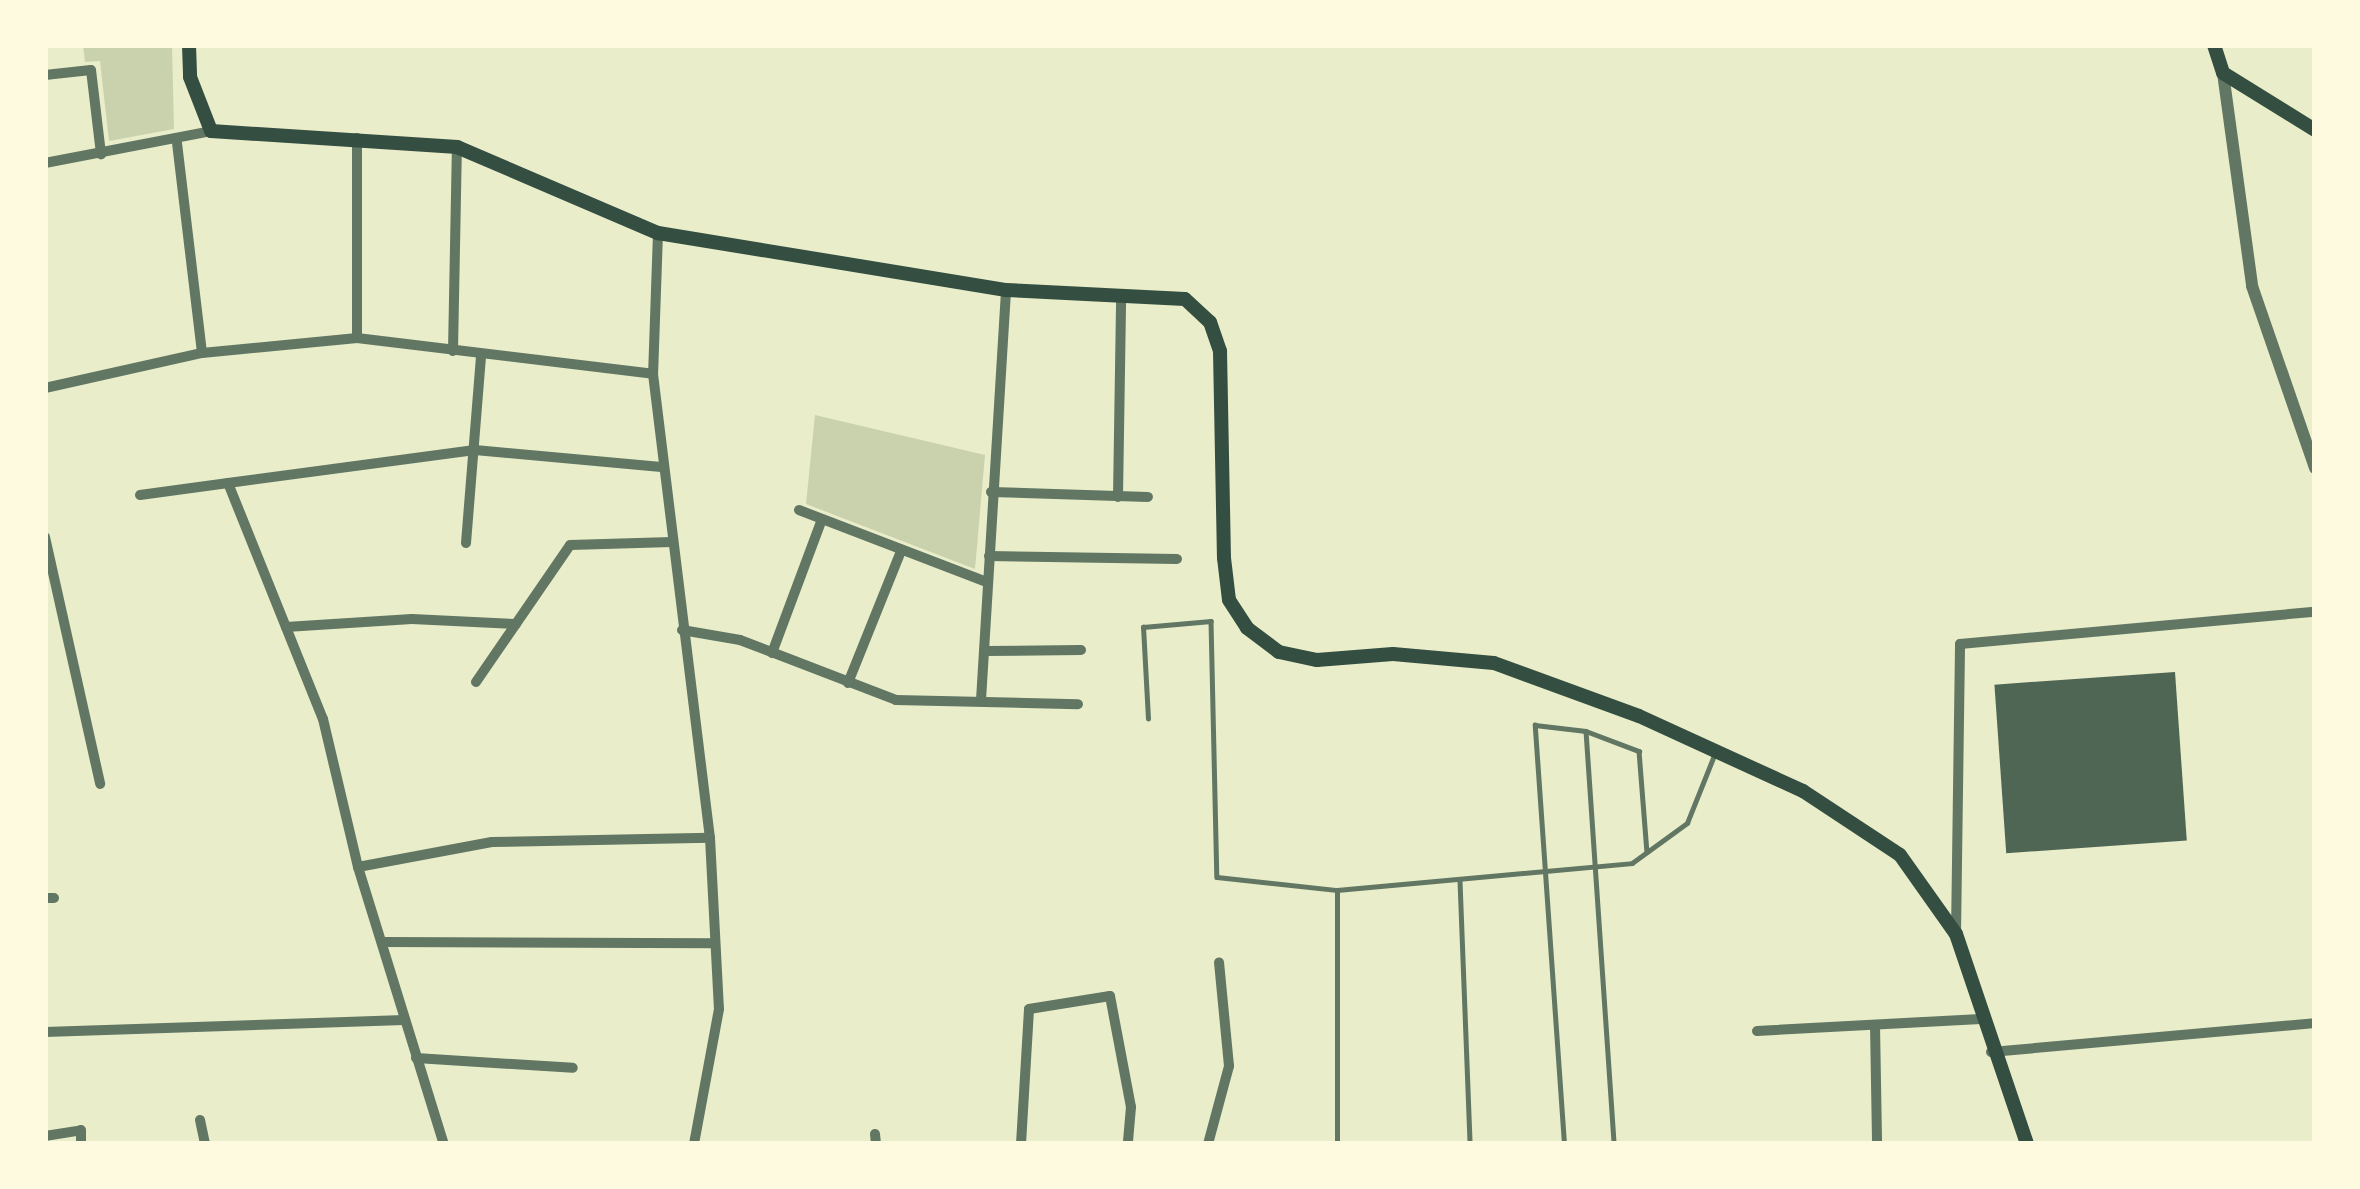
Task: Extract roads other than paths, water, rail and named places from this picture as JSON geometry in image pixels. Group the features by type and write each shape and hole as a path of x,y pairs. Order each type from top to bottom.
{"main road":[{"path":"189,45 190,77 211,131 357,135 457,147 658,233 1006,290 1185,299 1210,322 1220,351 1224,558 1229,600 1247,628 1280,652 1317,660 1393,653 1494,663 1803,791 1900,855 1956,934 1991,1052 2026,1144"},
{"path":"2215,45 2223,73 2315,130"}],"street":[{"path":"45,76 91,70 101,154"},
{"path":"2223,73 2252,286 2315,468"},
{"path":"45,163 177,143 211,131"},
{"path":"357,135 357,338"},
{"path":"177,143 202,353"},
{"path":"454,351 457,147"},
{"path":"658,233 652,374 710,838 719,1009 694,1144"},
{"path":"981,700 1006,290"},
{"path":"1118,497 1121,296"},
{"path":"45,388 202,353 357,338 652,374"},
{"path":"466,544 481,355"},
{"path":"140,495 475,450 661,467"},
{"path":"228,483 323,719 358,867 444,1144"},
{"path":"991,492 1148,497"},
{"path":"799,510 820,522 987,582"},
{"path":"772,653 820,522"},
{"path":"45,537 100,784"},
{"path":"476,682 570,545 672,542"},
{"path":"848,682 901,551"},
{"path":"989,556 1177,560"},
{"path":"1956,934 1960,644 2315,612"},
{"path":"286,627 412,619 516,624"},
{"path":"682,630 772,653 896,700 1078,704"},
{"path":"984,651 1081,650"},
{"path":"358,867 492,842 710,838"},
{"path":"382,942 715,944"},
{"path":"1208,1144 1229,1066 1219,962"},
{"path":"1021,1144 1028,1009 1110,996 1131,1107 1128,1144"},
{"path":"1757,1031 1982,1018"},
{"path":"45,1032 404,1020"},
{"path":"1991,1052 2315,1023"},
{"path":"1875,1024 1876,1144"},
{"path":"416,1058 573,1068"},
{"path":"200,1120 205,1144"},
{"path":"45,1136 81,1130 81,1144"}],"lane":[{"path":"1148,719 1143,627 1211,621 1217,877 1337,890 1599,872 1648,855 1687,823 1715,751"},
{"path":"1564,1144 1535,725 1586,731 1640,751 1648,855"},
{"path":"1586,731 1614,1144"},
{"path":"1460,881 1470,1144"},
{"path":"1337,890 1337,1144"}]}
